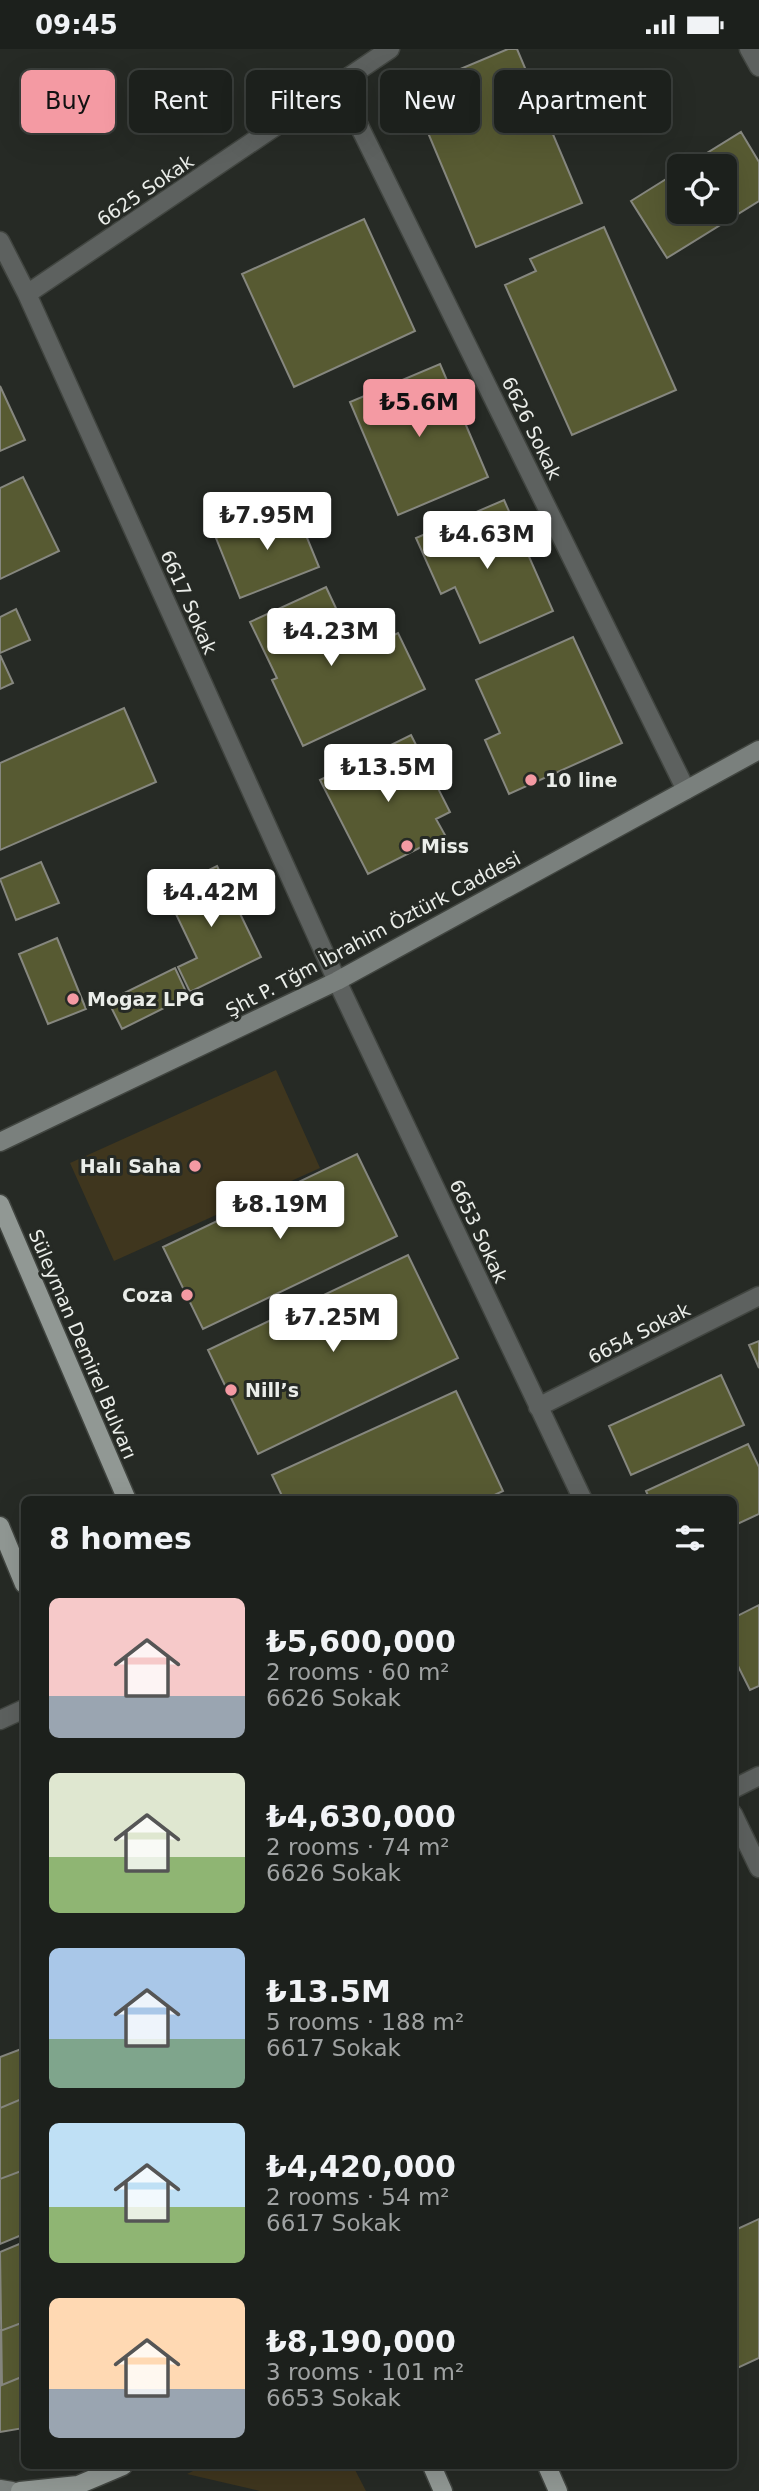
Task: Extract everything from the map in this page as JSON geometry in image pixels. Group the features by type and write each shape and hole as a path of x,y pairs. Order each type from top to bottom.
{"main road":[{"name":"Şht P. Tğm İbrahim Öztürk Caddesi","path":"0,1142 337,981 759,750"},
{"name":"Süleyman Demirel Bulvarı","path":"0,1204 125,1496"},
{"path":"0,1526 21,1577"},
{"path":"20,2491 78,2485 116,2469"},
{"path":"433,2469 443,2491"},
{"path":"548,2469 558,2491"},
{"path":"0,2489 12,2491"}],"street":[{"name":"6625 Sokak","path":"360,70 390,49"},
{"path":"748,49 759,67"},
{"name":"6625 Sokak","path":"27,294 267,133"},
{"name":"6626 Sokak","path":"363,133 686,790"},
{"name":"6617 Sokak","path":"0,241 27,294 337,981"},
{"name":"6653 Sokak","path":"337,981 581,1496"},
{"name":"6654 Sokak","path":"538,1407 759,1296"},
{"path":"0,1720 21,1710"},
{"path":"737,1787 759,1776"},
{"path":"737,1822 759,1868"}],"shaded area":[{"name":"Halı Saha","path":"276,1070 320,1168 114,1261 70,1163"},
{"path":"197,2469 355,2469 366,2491 260,2491 187,2474"}],"building":[{"path":"508,49 517,49 526,70 494,70 494,133 552,133 582,203 476,247 428,133 480,133 480,70 458,70"},
{"path":"741,132 759,162 759,201 737,215 737,154 705,154"},
{"path":"667,178 667,224 722,224 667,258 631,201"},
{"path":"364,219 415,331 294,387 242,274"},
{"path":"604,227 676,390 572,435 505,285 536,271 530,259"},
{"path":"440,364 488,477 398,515 350,402"},
{"path":"0,386 25,440 0,451"},
{"path":"23,477 59,551 0,579 0,488"},
{"path":"504,500 553,611 480,643 455,587 441,594 416,538"},
{"path":"294,506 319,567 240,598 216,538"},
{"path":"326,587 357,653 398,633 425,689 303,746 272,680 277,678 250,622"},
{"path":"16,609 30,640 0,653 0,617"},
{"path":"573,637 622,743 509,794 485,740 500,733 476,680"},
{"path":"0,655 13,683 0,689"},
{"path":"124,708 156,782 0,850 0,763"},
{"path":"411,735 450,812 436,819 445,835 368,874 320,780"},
{"path":"41,862 59,903 16,920 0,879"},
{"path":"217,866 261,957 190,992 178,967 197,958 165,891"},
{"path":"57,938 86,1009 48,1024 19,954"},
{"path":"175,968 188,996 122,1029 108,1001"},
{"path":"357,1154 397,1236 203,1329 163,1247"},
{"path":"408,1255 458,1358 258,1454 208,1350"},
{"path":"759,1341 759,1368 749,1345"},
{"path":"721,1375 744,1425 631,1475 609,1426"},
{"path":"456,1391 503,1491 492,1496 282,1496 272,1475"},
{"path":"748,1444 759,1467 759,1514 737,1524 737,1496 648,1496 646,1491"},
{"path":"759,1605 759,1686 750,1690 737,1664 737,1616"},
{"path":"21,2049 21,2171 0,2179 0,2057"},
{"path":"21,2099 21,2235 0,2244 0,2108"},
{"path":"759,2219 759,2358 737,2368 737,2229"},
{"path":"21,2243 21,2377 2,2385 0,2252"},
{"path":"21,2323 21,2428 0,2432 0,2331"}],"place":[{"name":"10 line","path":"531,780"},
{"name":"Miss","path":"407,846"},
{"name":"Mogaz LPG","path":"73,999"},
{"name":"Halı Saha","path":"195,1166"},
{"name":"Coza","path":"187,1295"},
{"name":"Nill’s","path":"231,1390"}]}
